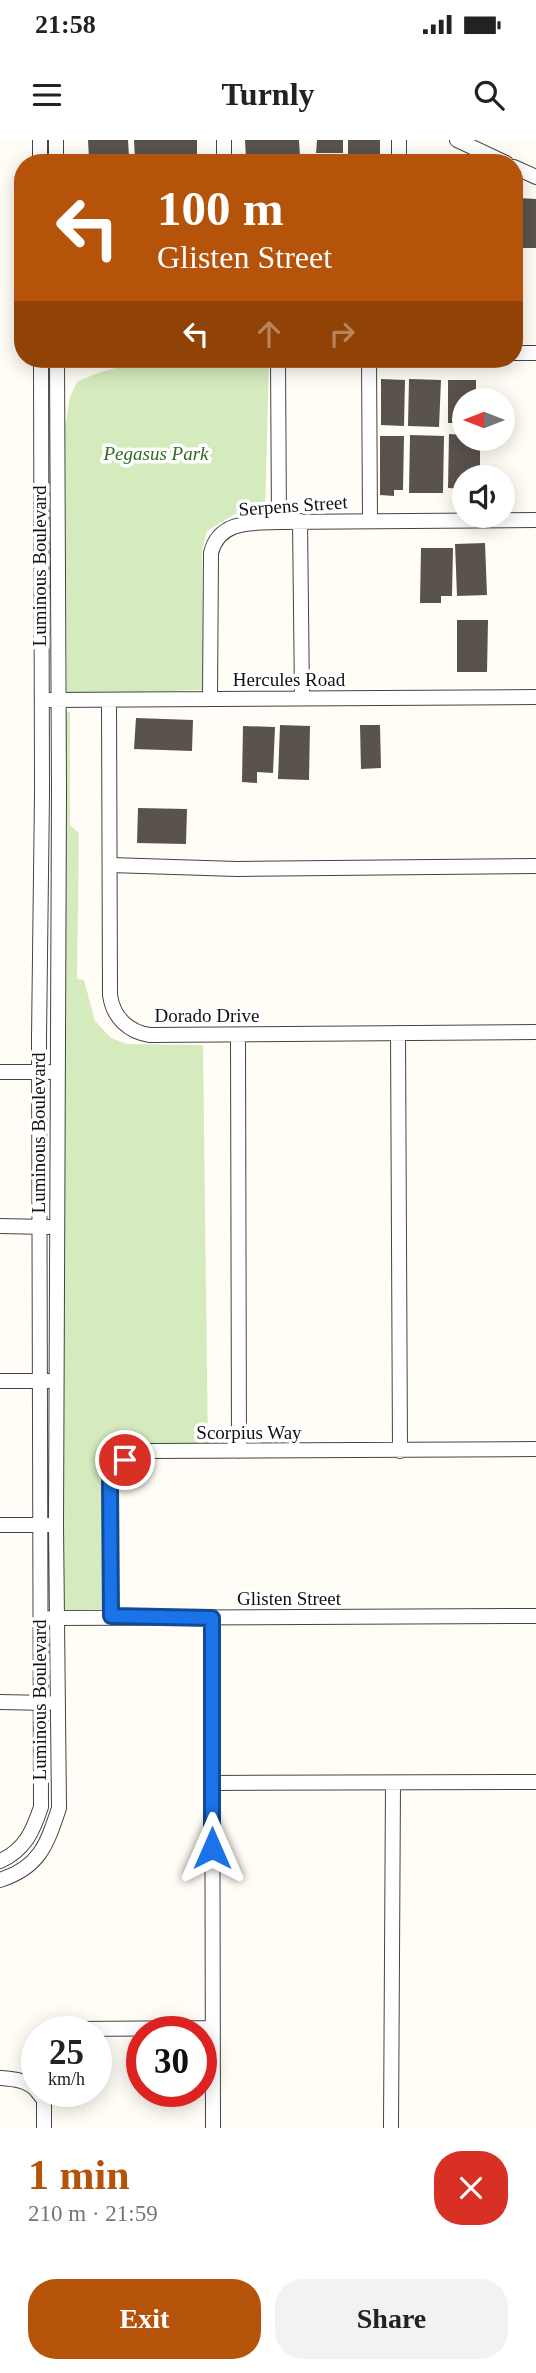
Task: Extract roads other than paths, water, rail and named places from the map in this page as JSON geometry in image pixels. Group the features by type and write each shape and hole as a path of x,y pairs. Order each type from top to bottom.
{"street":[{"path":"457,140 487,154"},
{"name":"Luminous Boulevard","path":"0,1861 20,1849 27,1841 33,1833 41,1807 41,368"},
{"name":"Luminous Boulevard","path":"0,1880 13,1876 30,1864 47,1845 59,1808 60,1703 56,1525 57,368"},
{"path":"278,368 279,522"},
{"path":"369,368 370,520"},
{"name":"Serpens Street","path":"210,699 213,547 220,536 238,524 370,520 536,520"},
{"path":"300,521 302,698"},
{"name":"Hercules Road","path":"42,700 536,697"},
{"name":"Dorado Drive","path":"109,700 110,995 112,1006 120,1020 133,1030 150,1035 536,1032"},
{"path":"110,865 237,869 536,866"},
{"path":"398,1033 400,1451"},
{"path":"238,1035 239,1451"},
{"path":"0,1072 57,1072"},
{"path":"0,1226 56,1227"},
{"path":"0,1381 56,1381"},
{"name":"Scorpius Way","path":"111,1616 110,1482 125,1460 151,1451 536,1448"},
{"path":"0,1525 56,1525"},
{"name":"Glisten Street","path":"42,1619 111,1616 536,1616"},
{"path":"212,1618 213,2016"},
{"path":"0,1702 60,1703"},
{"path":"212,1783 536,1782"},
{"path":"391,2128 393,1783"},
{"path":"0,2078 21,2081"},
{"path":"44,2107 44,2128"},
{"path":"213,2107 213,2128"}],"park label":[{"name":"Pegasus Park","path":"156,453"}]}
